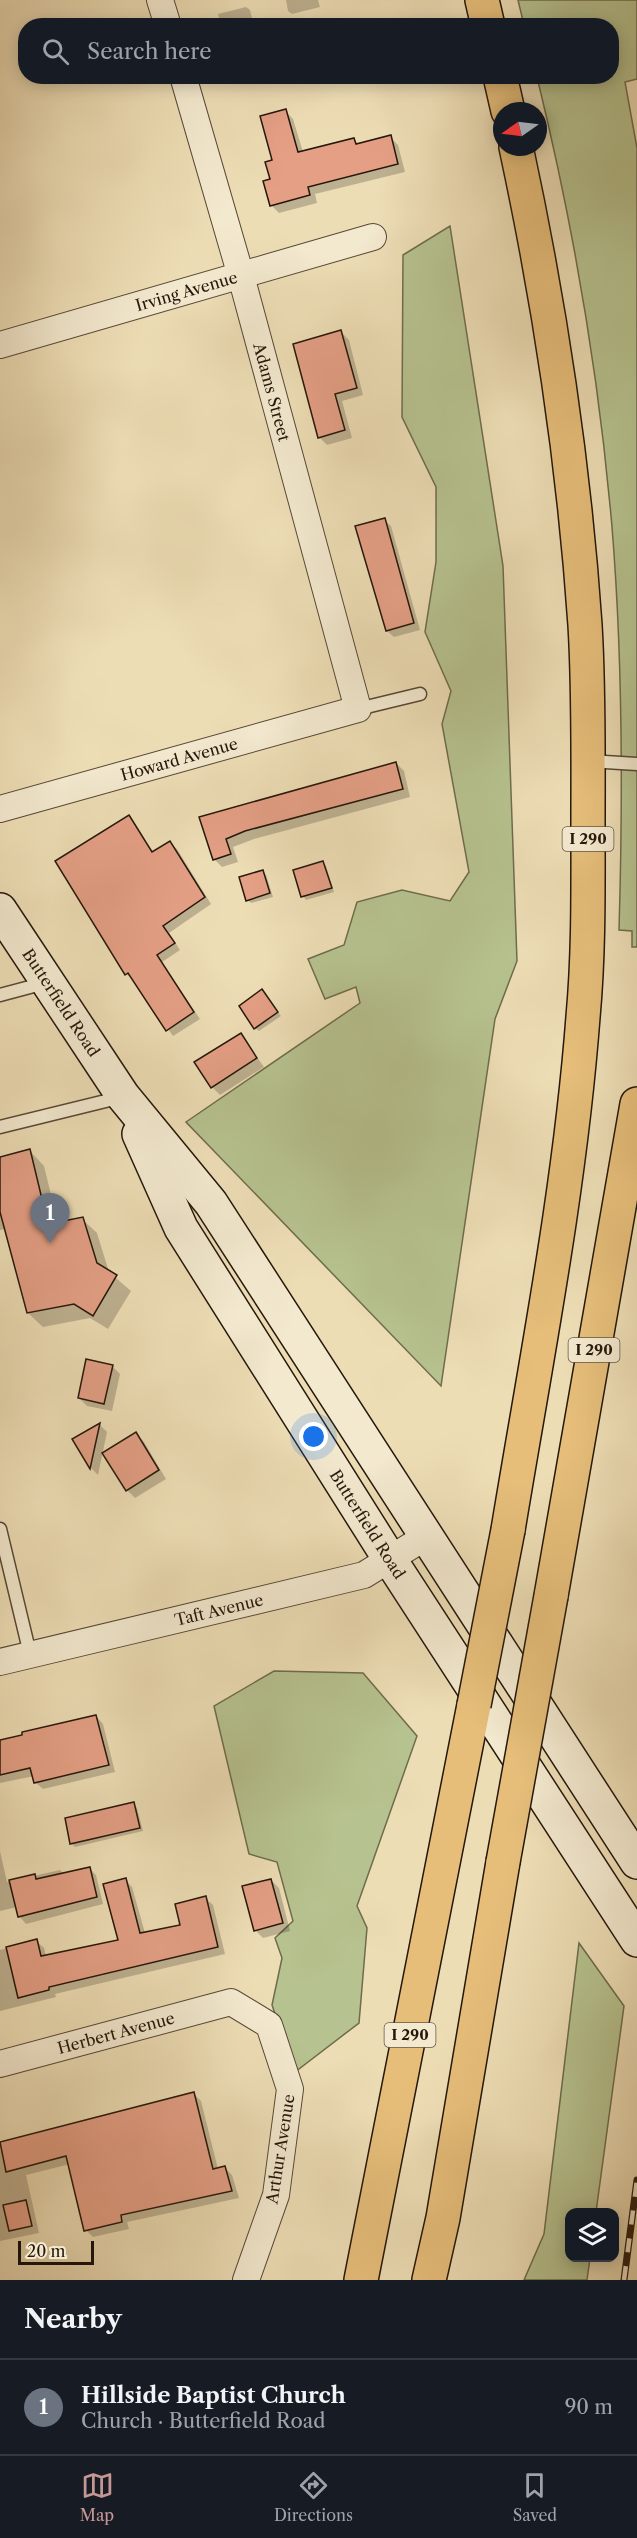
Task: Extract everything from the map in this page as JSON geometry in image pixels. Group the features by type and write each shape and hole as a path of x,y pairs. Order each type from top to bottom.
{"highway":[{"path":"482,0 486,18"},
{"path":"502,84 506,102"},
{"name":"I 290","path":"361,2280 508,1530 562,1204 584,1014 588,761 585,627 572,481 555,349 518,156"},
{"name":"I 290","path":"429,2280 443,2218 503,1862 637,1104"}],"main road":[{"name":"Butterfield Road","path":"0,910 123,1096 211,1203 637,1862"},
{"name":"Butterfield Road","path":"123,1096 181,1228 389,1558 637,1940"}],"street":[{"path":"160,0 166,18"},
{"name":"Adams Street","path":"185,84 241,276 358,709"},
{"name":"Irving Avenue","path":"0,345 373,237"},
{"name":"Howard Avenue","path":"0,809 358,709"},
{"name":"Taft Avenue","path":"0,1662 364,1575 427,1536"},
{"name":"Herbert Avenue","path":"0,2064 231,2002"},
{"name":"Arthur Avenue","path":"231,2002 269,2025 291,2089 276,2195 246,2280"}],"lane":[{"path":"358,709 420,694"},
{"path":"588,761 637,764"},
{"path":"0,995 47,983"},
{"path":"0,1127 123,1096"},
{"path":"0,1529 30,1654"}],"green space":[{"path":"518,0 637,0 637,79 625,82 637,148 637,947 632,947 632,931 619,930 620,678 616,577 607,470 583,300 547,119 547,102 543,102 539,84 619,84 619,18 522,18"},
{"path":"450,226 503,566 517,961 495,1019 441,1386 186,1122 360,1003 356,987 325,999 308,959 344,945 357,902 402,890 450,901 469,872 442,724 451,691 425,632 436,562 436,487 402,417 403,255"},
{"path":"274,1671 363,1673 417,1736 357,1906 367,1928 359,2023 295,2072 272,2005 282,1958 275,1938 293,1921 277,1862 249,1854 214,1706"},
{"path":"579,1943 624,2006 597,2208 565,2208 565,2262 589,2262 587,2280 524,2280 544,2234"}],"building":[{"path":"286,109 298,152 354,138 356,144 391,135 398,164 308,187 310,195 270,206 263,181 270,179 265,162 272,160 260,116"},
{"path":"341,330 357,388 335,394 345,430 318,438 293,344"},
{"path":"385,518 414,623 386,631 355,526"},
{"path":"396,762 403,789 245,831 226,839 231,854 213,860 199,817"},
{"path":"129,815 152,852 170,841 205,897 163,926 175,943 157,955 194,1012 166,1031 128,973 125,975 55,861"},
{"path":"323,861 332,888 301,897 293,870"},
{"path":"263,870 270,893 246,901 239,877"},
{"path":"262,989 278,1012 254,1029 239,1006"},
{"path":"241,1033 257,1058 211,1088 194,1062"},
{"path":"30,1149 48,1224 83,1217 97,1263 117,1275 93,1316 74,1304 27,1313 0,1212 0,1157"},
{"path":"86,1359 113,1365 104,1404 78,1398"},
{"path":"100,1423 90,1469 72,1439"},
{"path":"136,1432 159,1470 126,1491 102,1453"},
{"path":"96,1715 109,1765 34,1783 30,1768 0,1775 0,1740 22,1735 22,1732"},
{"path":"134,1802 140,1828 70,1844 65,1818"},
{"path":"90,1867 97,1897 18,1917 9,1880 35,1874 36,1879"},
{"path":"126,1878 140,1933 180,1925 175,1904 206,1896 218,1947 49,1987 49,1990 18,1998 6,1947 37,1939 41,1956 118,1940 103,1884"},
{"path":"271,1879 283,1923 254,1931 242,1886"},
{"path":"194,2092 213,2169 225,2166 232,2191 121,2215 122,2222 84,2231 66,2156 6,2172 0,2142"},
{"path":"26,2200 32,2226 9,2231 3,2205"}],"railway":[{"path":"624,2280 637,2180"}],"place":[{"name":"Hillside Baptist Church","path":"50,1243"}]}
